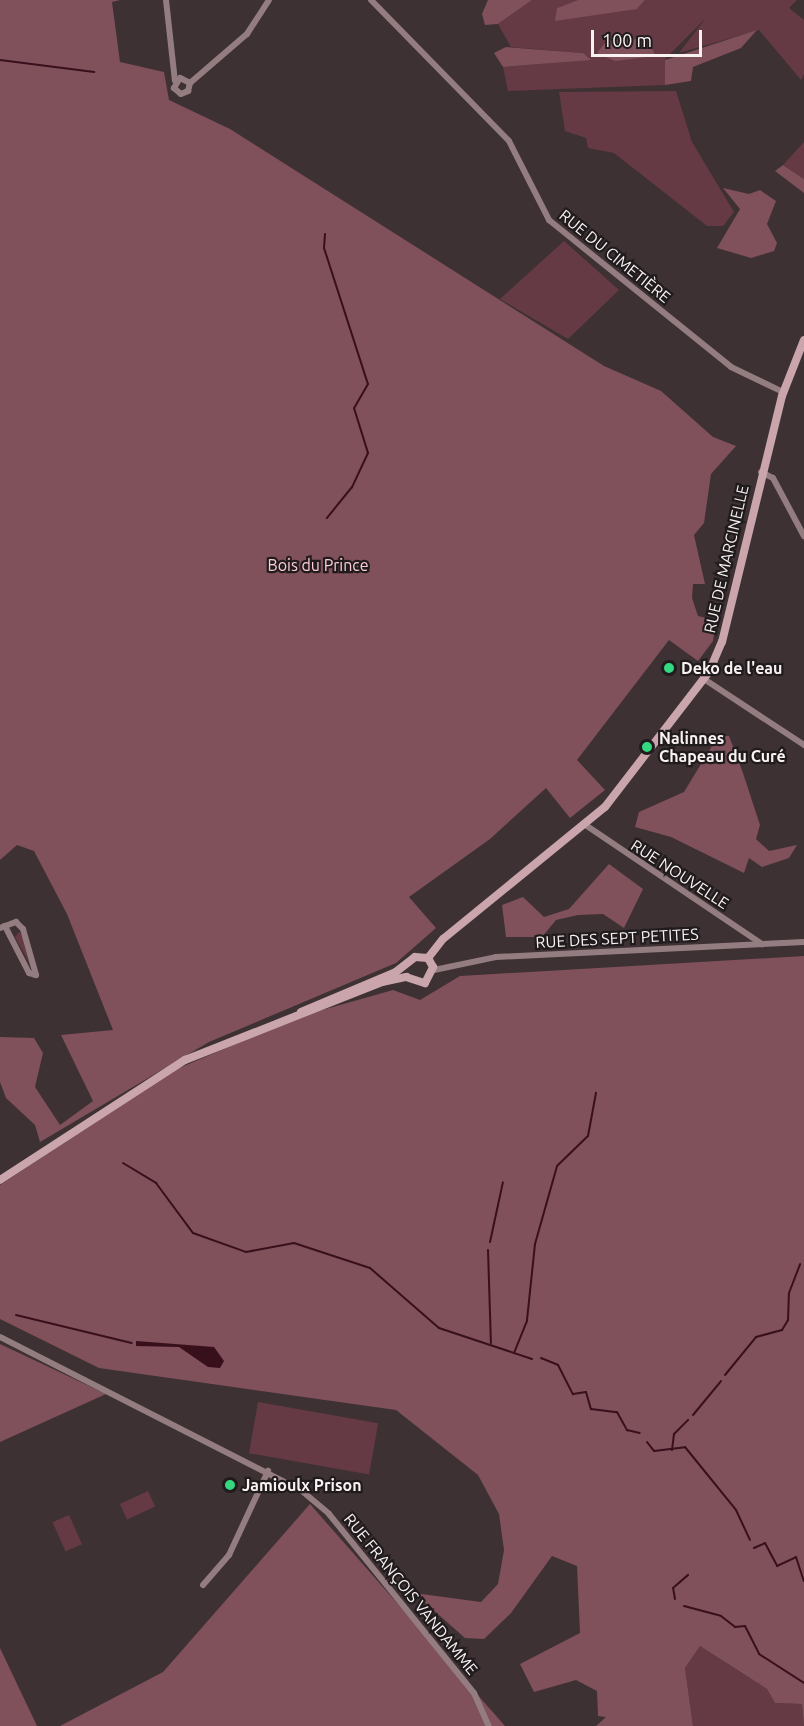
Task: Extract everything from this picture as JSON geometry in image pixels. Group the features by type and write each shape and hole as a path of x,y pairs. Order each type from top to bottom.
{"street":[{"path":"166,0 175,82 181,94 190,83 247,34 269,0"},
{"name":"RUE DU CIMETIÈRE","path":"371,0 509,141 549,220 716,356 783,392"},
{"path":"175,82 184,78 190,83"},
{"name":"RUE DE MARCINELLE","path":"0,1179 156,1077 407,966 416,957 428,958 442,939 609,802 704,679 721,645 783,392 804,340"},
{"path":"762,472 773,478 804,536"},
{"path":"704,679 804,745"},
{"name":"RUE NOUVELLE","path":"584,824 763,945"},
{"path":"16,922 23,928 36,975 29,973 2,927 16,922"},
{"name":"RUE DES SEPT PETITES","path":"434,970 496,957 804,942"},
{"path":"428,958 434,970"},
{"path":"407,966 409,978"},
{"name":"RUE DE MARCINELLE","path":"301,1012 409,978 425,982 434,970"},
{"name":"RUE FRANÇOIS VANDAMME","path":"0,1337 268,1471 329,1514 474,1693 489,1726"},
{"path":"203,1585 229,1555 268,1471"}],"shaded area":[{"path":"532,0 578,0 557,8 637,9 645,0 797,0 789,8 804,20 804,74 801,80 759,30 679,53 706,18 665,59 665,85 508,91 503,67 562,62 583,53 511,47 498,24","holes":["650,39 655,56 634,54"]},
{"path":"676,91 692,142 734,212 723,226 707,226 614,153 588,148 586,138 565,131 559,92"},
{"path":"804,142 804,179 783,165"},
{"path":"564,241 619,290 568,339 500,299"},
{"path":"19,932 22,934 32,968 15,937"},
{"path":"136,1341 214,1347 224,1361 220,1368 208,1367 179,1347 136,1346"},
{"path":"258,1402 378,1423 369,1474 249,1453"},
{"path":"148,1491 155,1506 127,1520 120,1504"},
{"path":"69,1515 82,1544 66,1552 53,1522"},
{"path":"700,1646 767,1689 775,1703 802,1704 804,1726 693,1726 685,1668"}],"green space":[{"name":"Bois du Prince","path":"0,0 120,0 112,2 120,62 164,72 169,100 230,129 604,366 661,391 713,437 736,446 711,474 704,523 694,535 705,584 693,584 692,598 698,616 716,620 713,641 698,661 669,640 577,760 605,790 570,818 546,788 490,839 409,897 436,928 396,963 209,1042 40,1142 35,1125 6,1098 0,1082 0,1037 34,1038 43,1053 35,1087 60,1125 93,1101 61,1035 113,1030 67,914 34,851 17,845 0,860"},
{"path":"488,0 532,0 498,24 485,25 482,14"},
{"path":"578,0 645,0 637,9 555,21 557,8"},
{"path":"757,30 741,48 693,67 691,81 665,85 665,60"},
{"path":"650,39 655,56 615,61 597,53 607,40"},
{"path":"506,47 583,53 591,60 503,67 494,53"},
{"path":"783,165 804,179 804,193 775,171"},
{"path":"723,188 749,194 760,190 776,201 767,224 777,243 774,251 751,258 717,248 740,209"},
{"path":"718,736 729,736 743,773 760,825 756,839 769,851 797,845 789,858 762,867 749,858 744,873 671,837 635,827 639,812 684,792"},
{"path":"609,864 643,889 624,928 603,914 578,915 556,920 542,937 506,937 502,905 523,897 544,917 569,909"},
{"path":"804,956 804,1726 802,1704 775,1703 767,1689 700,1646 685,1668 693,1726 596,1726 606,1717 598,1716 597,1691 576,1680 534,1692 520,1664 580,1633 577,1566 552,1556 511,1613 484,1639 465,1638 414,1593 481,1602 498,1584 504,1550 499,1514 478,1475 396,1410 99,1368 0,1319 0,1185 177,1069 301,1016 393,990 420,1000 460,976"},
{"path":"0,1344 106,1394 0,1442"},
{"path":"310,1504 505,1726 60,1726 163,1672"},
{"path":"0,1648 37,1726 0,1726"}],"waterway":[{"path":"0,60 94,72"},
{"path":"325,234 324,248 368,384 354,408 368,453 352,487 327,518"},
{"path":"514,1353 527,1320 535,1244 557,1166 588,1136 596,1093"},
{"path":"123,1163 156,1183 193,1233 246,1252 294,1243 370,1268 439,1328 532,1359"},
{"path":"490,1242 503,1182"},
{"path":"488,1250 491,1343"},
{"path":"725,1375 756,1337 782,1330 788,1320 789,1293 800,1264"},
{"path":"16,1315 132,1343"},
{"path":"541,1358 558,1365 573,1394 586,1392 591,1409 617,1412 627,1430 640,1433"},
{"path":"693,1415 721,1381"},
{"path":"672,1450 674,1434 688,1420"},
{"path":"647,1442 654,1451 685,1447 736,1510 750,1540"},
{"path":"754,1548 765,1543 777,1566 796,1557 804,1581"},
{"path":"675,1599 673,1588 688,1575"},
{"path":"684,1606 721,1616 735,1627 745,1626 759,1654 804,1683"}],"place":[{"name":"Deko de l'eau","path":"669,668"},
{"name":"Nalinnes Chapeau du Curé","path":"647,747"},
{"name":"Jamioulx Prison","path":"230,1485"}]}
